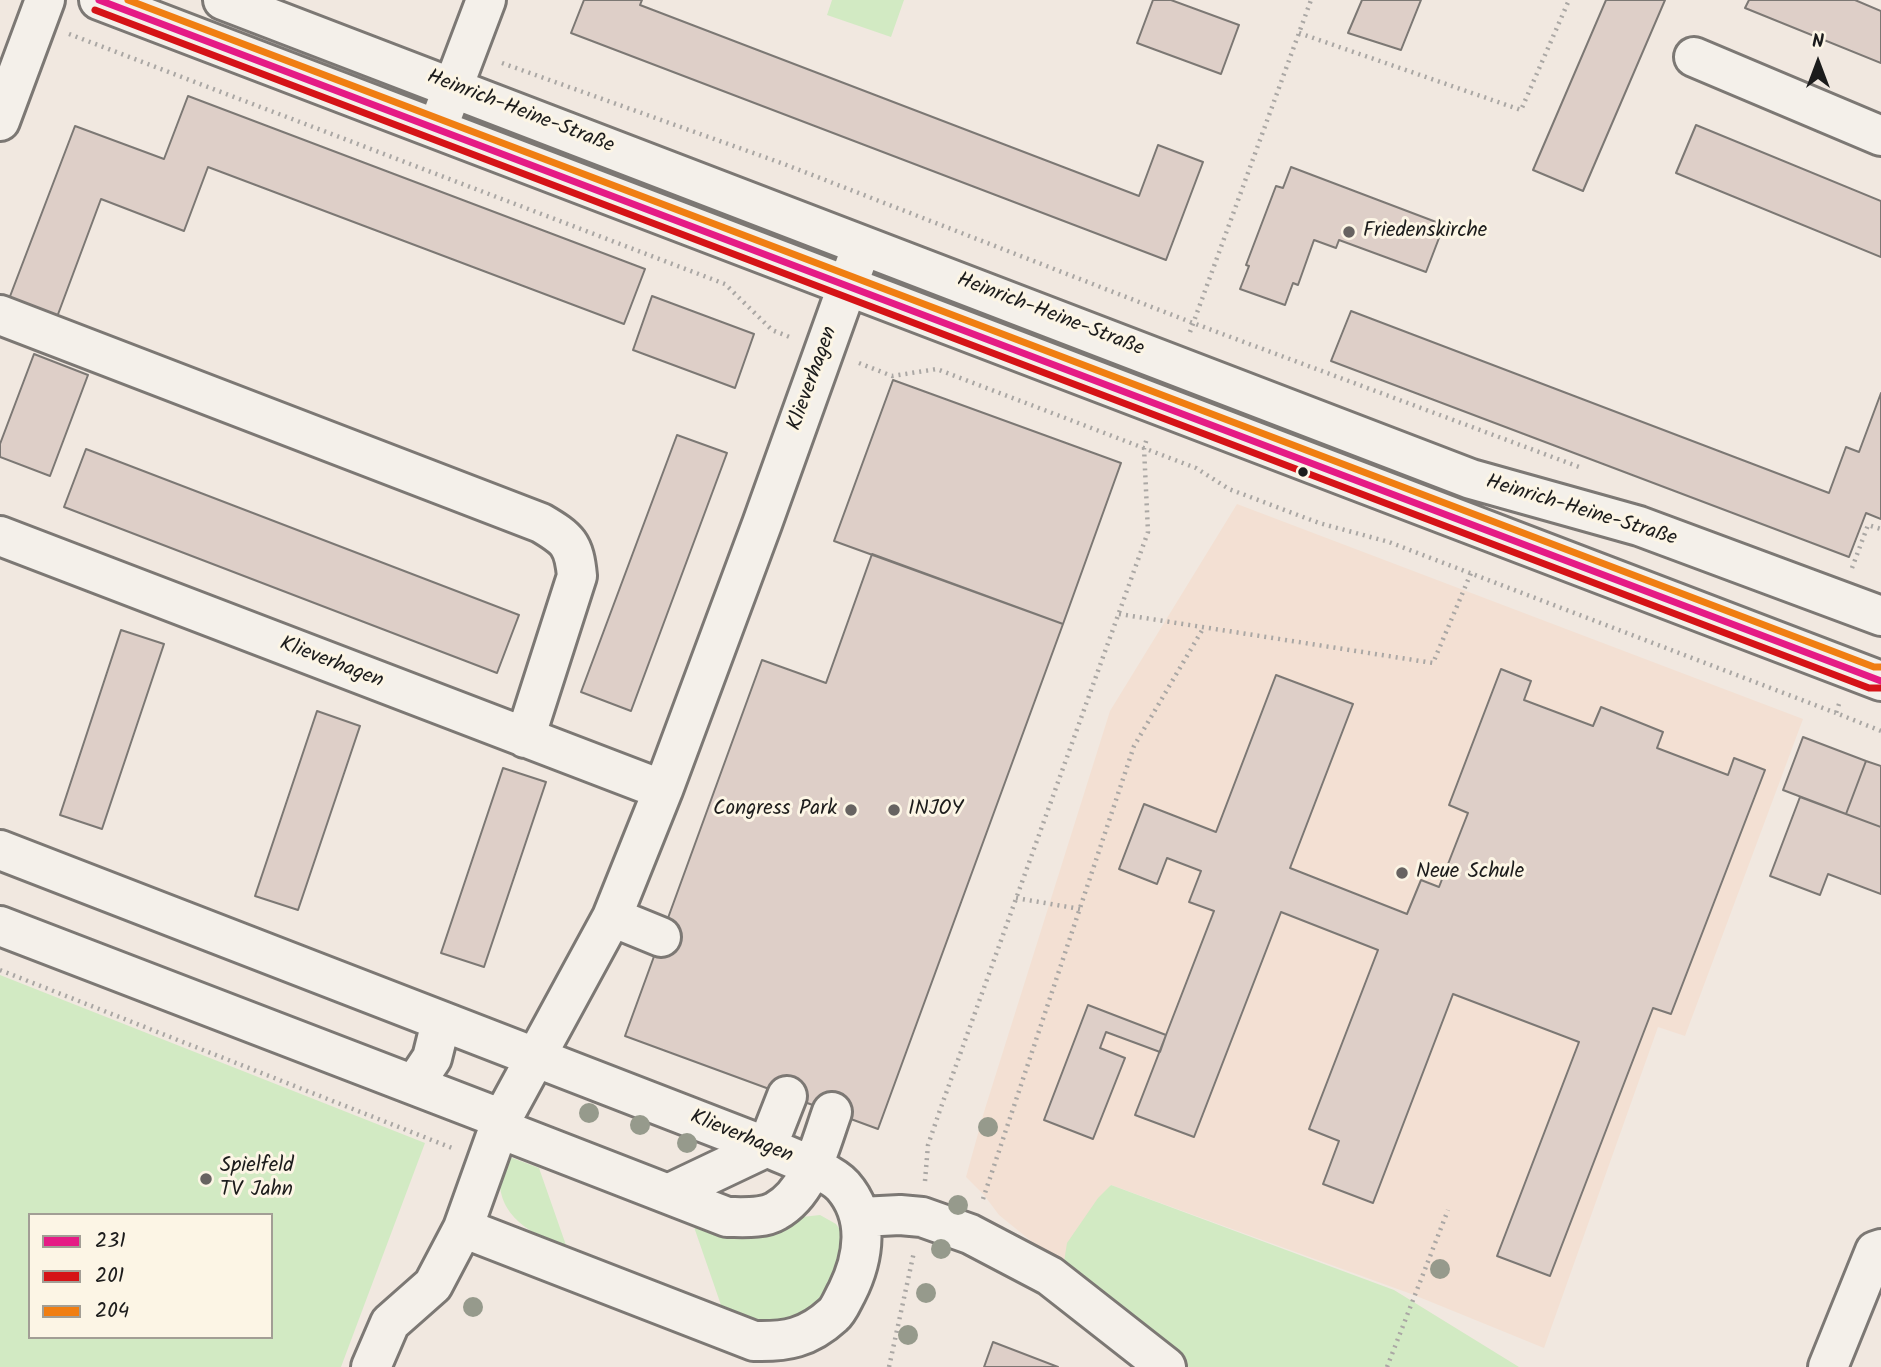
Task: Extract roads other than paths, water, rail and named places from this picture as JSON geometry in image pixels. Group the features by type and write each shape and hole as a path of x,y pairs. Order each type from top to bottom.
{"street":[{"name":"Heinrich-Heine-Straße","path":"99,0 1160,407 1878,678"},
{"name":"Heinrich-Heine-Straße","path":"223,0 1471,479 1639,526 1881,616"},
{"path":"437,129 486,0"},
{"path":"0,121 41,11"},
{"path":"1694,57 1881,136"},
{"name":"Klieverhagen","path":"372,1367 390,1323 433,1285 463,1228 500,1123 612,916 663,790 762,524 862,244"},
{"path":"0,315 541,523 565,537 575,554 577,576 525,738"},
{"name":"Klieverhagen","path":"0,536 663,790"},
{"name":"Klieverhagen","path":"0,850 812,1167 794,1196 775,1212 751,1217 727,1217 414,1085 0,926"},
{"path":"612,916 661,937"},
{"path":"414,1085 432,1058 441,1022"},
{"path":"668,1194 766,1147 787,1096"},
{"path":"463,1228 754,1341 782,1342 806,1333 835,1314 854,1279 862,1253 861,1216 854,1201 841,1183 812,1167 832,1112"},
{"path":"861,1216 922,1216 970,1234 1050,1276 1166,1367"},
{"path":"1828,1367 1875,1251 1881,1249"}],"place":[{"name":"Friedenskirche","path":"1349,232"},
{"name":"Congress Park","path":"851,810"},
{"name":"INJOY","path":"894,810"},
{"name":"Neue Schule","path":"1402,873"},
{"name":"Spielfeld TV Jahn","path":"206,1179"}]}
